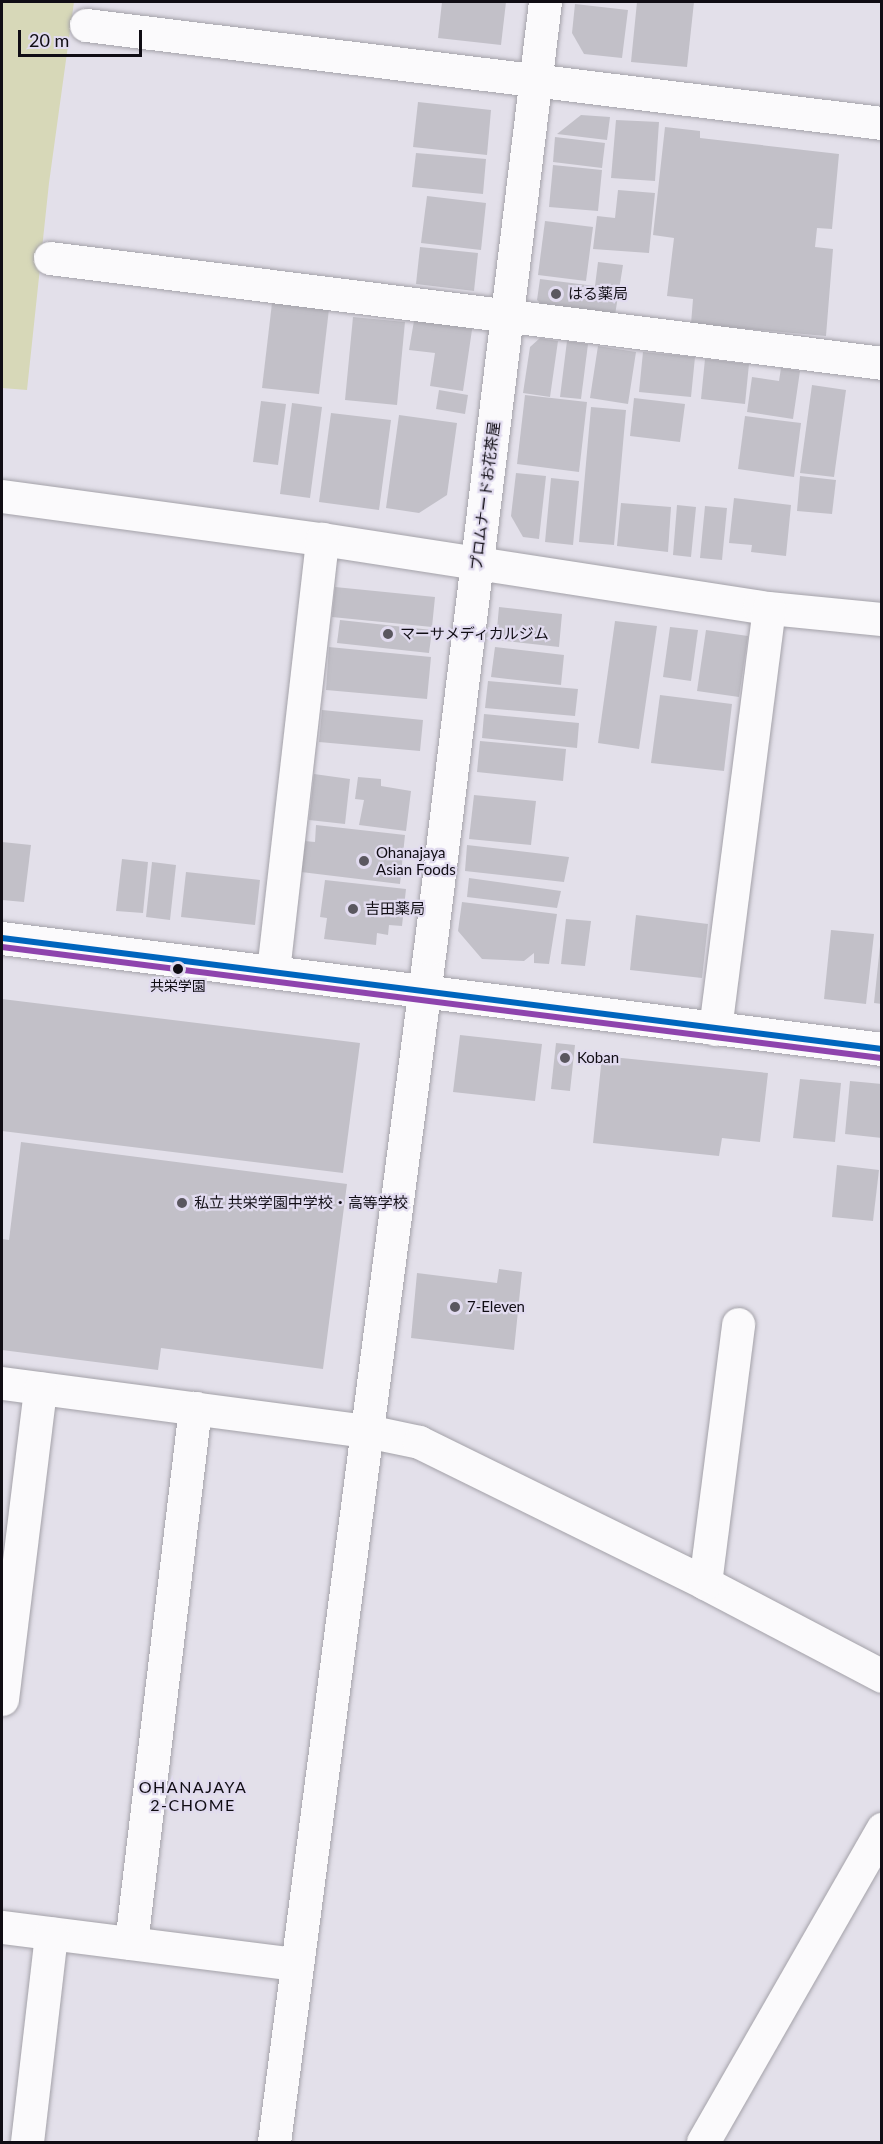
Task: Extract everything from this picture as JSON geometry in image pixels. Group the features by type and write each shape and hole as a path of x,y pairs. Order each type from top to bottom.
{"street":[{"name":"プロムナードお花茶屋","path":"274,2142 478,564 545,2"},
{"path":"86,25 537,83 882,123"},
{"path":"50,258 507,313 882,363"},
{"path":"2,496 322,540 769,608 882,620"},
{"path":"273,971 322,540"},
{"path":"715,1029 769,608"},
{"path":"2,938 424,990 715,1029 882,1048"},
{"path":"705,1583 738,1324"},
{"path":"2,1383 367,1431 419,1442 705,1583 882,1676"},
{"path":"2,1699 40,1388"},
{"path":"131,1943 195,1408"},
{"path":"703,2142 882,1829"},
{"path":"2,1927 296,1964"},
{"path":"27,2142 51,1933"}],"green space":[{"path":"2,2 74,2 49,183 27,390 2,388"}],"building":[{"path":"442,2 506,2 501,45 438,38"},
{"path":"637,2 694,2 687,67 631,62"},
{"path":"575,4 628,10 622,58 584,54 572,33"},
{"path":"418,102 491,110 487,155 413,147"},
{"path":"581,115 610,117 607,140 557,134"},
{"path":"616,120 659,122 655,181 611,178"},
{"path":"665,127 700,131 700,138 839,154 832,229 817,228 815,247 833,249 826,336 691,324 693,299 667,296 674,238 653,235"},
{"path":"555,137 605,143 602,168 553,162"},
{"path":"416,153 486,159 483,194 412,187"},
{"path":"553,165 602,170 598,211 549,207"},
{"path":"618,190 655,193 649,253 593,249 597,216 615,218"},
{"path":"427,196 486,203 481,250 421,243"},
{"path":"545,221 593,227 586,281 538,275"},
{"path":"420,247 478,253 474,291 416,284"},
{"path":"598,262 623,265 615,315 542,305 537,300 540,279 595,286"},
{"path":"272,303 329,309 319,394 262,388"},
{"path":"415,315 473,323 463,391 430,386 435,353 409,350"},
{"path":"353,317 405,322 397,405 345,400"},
{"path":"540,338 558,341 550,397 523,393 530,347"},
{"path":"567,341 588,344 581,399 560,397"},
{"path":"598,346 636,352 628,404 590,398"},
{"path":"643,352 695,357 691,397 639,392"},
{"path":"705,359 749,364 745,404 701,399"},
{"path":"781,368 800,371 793,419 747,412 752,377 779,381"},
{"path":"812,385 846,390 834,477 800,473"},
{"path":"439,390 468,395 465,414 436,409"},
{"path":"525,395 587,402 579,472 517,464"},
{"path":"634,398 685,404 680,442 630,436"},
{"path":"261,401 286,404 278,465 253,462"},
{"path":"292,403 322,407 310,498 280,494"},
{"path":"591,407 626,410 614,545 579,542"},
{"path":"331,413 391,420 379,510 319,502"},
{"path":"399,415 457,423 447,495 419,513 386,508"},
{"path":"745,416 801,423 794,477 738,469"},
{"path":"516,473 546,476 539,539 523,537 511,516"},
{"path":"800,476 836,480 832,514 797,511"},
{"path":"551,478 579,481 573,545 545,542"},
{"path":"734,498 791,505 786,556 751,552 752,545 729,543"},
{"path":"621,503 671,507 668,552 617,546"},
{"path":"677,505 696,507 691,557 673,555"},
{"path":"705,506 727,508 722,560 700,558"},
{"path":"335,587 435,597 432,627 332,617"},
{"path":"499,607 562,614 559,647 496,640"},
{"path":"340,620 432,630 429,653 337,643"},
{"path":"615,621 657,626 639,749 598,743"},
{"path":"670,627 698,630 691,681 663,677"},
{"path":"706,630 748,636 739,697 697,691"},
{"path":"329,647 431,657 427,699 326,690"},
{"path":"495,647 564,655 561,685 491,677"},
{"path":"488,681 578,689 575,716 485,708"},
{"path":"660,695 732,704 724,771 651,763"},
{"path":"322,710 423,720 420,751 319,742"},
{"path":"484,714 579,723 577,748 482,738"},
{"path":"480,741 566,749 563,781 477,772"},
{"path":"314,774 350,779 345,824 309,820"},
{"path":"358,777 381,779 381,786 411,791 406,831 359,825 364,800 355,799"},
{"path":"474,795 536,801 531,845 469,839"},
{"path":"316,825 405,835 400,884 301,872 304,841 315,842"},
{"path":"2,842 31,845 24,902 2,900"},
{"path":"467,845 569,857 564,882 465,871"},
{"path":"122,859 148,862 143,913 116,911"},
{"path":"152,862 176,865 170,920 146,917"},
{"path":"186,872 260,880 255,925 181,917"},
{"path":"469,878 561,891 557,908 467,897"},
{"path":"325,880 406,889 402,926 389,925 388,935 377,933 376,945 324,939 327,918 320,917"},
{"path":"462,902 557,914 549,964 534,963 534,953 524,961 482,959 458,931"},
{"path":"636,915 708,924 702,978 630,970"},
{"path":"566,919 591,921 585,966 561,964"},
{"path":"831,930 874,934 866,1004 824,999"},
{"path":"880,946 882,946 882,1004 874,1003"},
{"path":"2,999 360,1043 343,1173 2,1131"},
{"path":"460,1035 542,1044 535,1101 453,1092"},
{"path":"556,1043 575,1045 570,1091 551,1089"},
{"path":"602,1056 768,1073 760,1142 722,1138 719,1156 593,1143"},
{"path":"800,1079 841,1083 835,1142 793,1138"},
{"path":"850,1081 882,1084 882,1138 845,1134"},
{"path":"21,1142 347,1184 323,1369 161,1348 158,1370 2,1350 2,1239 9,1240"},
{"path":"837,1165 879,1170 873,1221 832,1217"},
{"path":"499,1269 522,1272 514,1350 411,1338 417,1273 497,1283"}],"transit line":[{"path":"2,938 882,1049"},
{"path":"2,947 881,1058"}],"place":[{"name":"はる薬局","path":"556,294"},
{"name":"マーサメディカルジム","path":"388,634"},
{"name":"Ohanajaya Asian Foods","path":"364,861"},
{"name":"吉田薬局","path":"353,909"},
{"name":"共栄学園","path":"178,969"},
{"name":"Koban","path":"565,1058"},
{"name":"私立 共栄学園中学校・高等学校","path":"182,1203"},
{"name":"7-Eleven","path":"455,1307"}],"district":[{"name":"OHANAJAYA 2-CHOME","path":"193,1796"}]}
